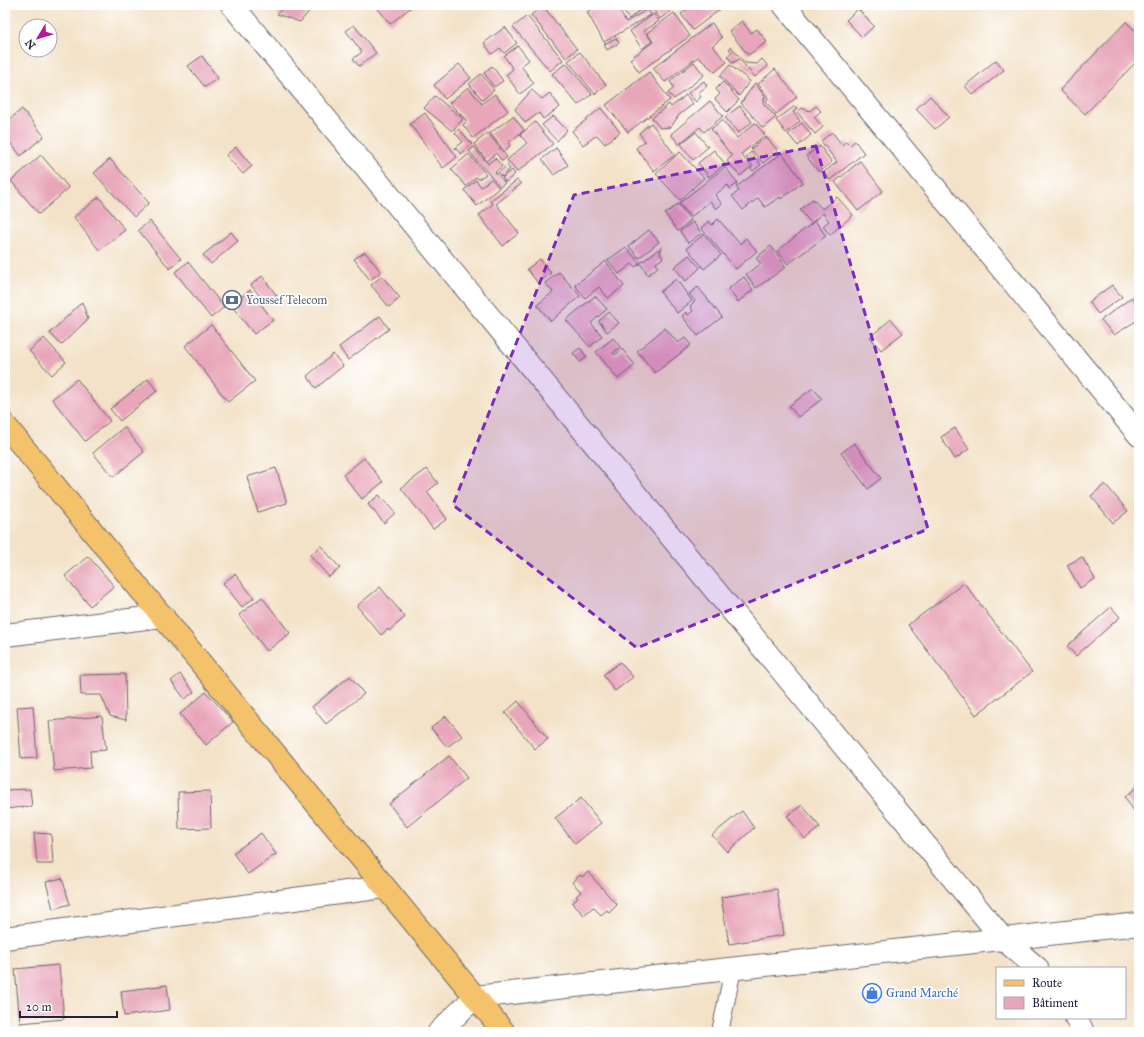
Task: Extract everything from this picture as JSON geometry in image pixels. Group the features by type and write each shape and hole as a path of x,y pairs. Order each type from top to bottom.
{"main road":[{"path":"5,424 504,1032"}],"street":[{"path":"232,5 1003,939 1036,967"},
{"path":"784,5 1139,435"},
{"path":"5,635 162,616"},
{"path":"5,938 384,886"},
{"path":"439,1032 475,997 1139,924"},
{"path":"1076,1019 1083,1032"}],"lane":[{"path":"720,1032 733,969"}],"highlighted area":[{"path":"816,146 928,529 637,648 453,505 574,195"}],"building":[{"path":"285,5 306,5 311,9 300,22 277,14"},
{"path":"375,5 414,5 390,24"},
{"path":"599,5 616,5 626,22 648,9 651,15 604,42 587,12"},
{"path":"618,5 646,5 629,19"},
{"path":"650,5 668,5 672,10 660,19"},
{"path":"693,5 726,5 693,30 681,14"},
{"path":"543,6 577,49 566,58 531,15"},
{"path":"858,9 874,26 862,37 846,20"},
{"path":"674,13 690,36 639,72 630,59 653,42 647,33"},
{"path":"654,14 659,21 644,31 652,41 642,49 630,31"},
{"path":"527,16 563,60 550,71 513,27"},
{"path":"742,21 751,33 757,29 767,42 748,55 729,31"},
{"path":"1126,22 1139,34 1139,59 1085,114 1060,90"},
{"path":"712,23 722,38 712,46 727,62 715,72 698,57 665,82 653,68"},
{"path":"354,25 376,53 359,66 353,59 362,52 346,31"},
{"path":"505,27 517,43 504,53 500,48 492,54 484,43"},
{"path":"616,38 619,43 607,50 604,44"},
{"path":"518,46 529,60 521,66 534,83 520,94 506,75 513,69 504,56"},
{"path":"731,47 745,63 757,64 762,59 768,66 755,77 739,59 733,63 727,56 732,52 729,49"},
{"path":"580,52 606,85 595,94 568,61"},
{"path":"202,56 218,78 205,87 188,66"},
{"path":"996,60 1004,70 973,95 965,86"},
{"path":"694,62 704,75 674,99 668,93 674,88 670,81"},
{"path":"566,63 592,94 578,105 552,74"},
{"path":"459,64 471,78 445,99 434,85"},
{"path":"730,65 750,81 739,96 720,76"},
{"path":"492,66 503,81 494,87 484,73"},
{"path":"775,69 797,97 776,114 766,102 768,98 758,84"},
{"path":"649,72 670,100 628,132 606,105"},
{"path":"481,74 494,90 483,100 469,84"},
{"path":"704,81 707,86 698,93 701,97 696,102 688,93"},
{"path":"723,82 739,100 727,112 715,99 720,94 716,89"},
{"path":"755,83 765,97 763,103 776,117 763,128 741,103"},
{"path":"468,87 482,104 495,94 508,111 473,138 463,125 467,121 449,103"},
{"path":"532,90 542,99 550,93 560,107 543,119 539,113 525,123 515,109"},
{"path":"686,95 693,104 679,115 671,127 660,128 652,118 669,104 671,107"},
{"path":"435,96 463,119 452,131 424,108"},
{"path":"930,96 949,117 935,129 916,109"},
{"path":"710,101 723,116 704,132 700,127 679,144 671,134"},
{"path":"740,106 752,122 738,133 725,117"},
{"path":"795,106 797,109 793,112 800,121 786,133 776,120"},
{"path":"816,106 821,111 814,117 823,127 815,134 797,112 802,108 810,111"},
{"path":"601,108 620,132 605,144 597,135 583,145 572,131"},
{"path":"22,109 44,136 21,156 5,136 5,123"},
{"path":"425,113 457,157 443,168 410,124"},
{"path":"513,116 524,130 508,143 510,146 504,151 490,133"},
{"path":"553,116 567,130 557,141 542,125"},
{"path":"722,120 737,138 755,123 765,135 741,154 751,167 740,176 727,161 732,156 711,129"},
{"path":"535,122 553,144 517,172 507,160 527,143 520,135"},
{"path":"651,123 675,155 654,171 636,148 645,141 639,133"},
{"path":"802,123 811,135 798,146 788,134"},
{"path":"459,129 472,144 461,154 455,148 463,142 455,133"},
{"path":"696,132 708,147 693,160 681,144"},
{"path":"832,132 842,145 846,141 850,145 855,141 864,153 830,180 823,173 837,162 821,141"},
{"path":"488,133 507,157 502,161 496,153 487,161 474,144"},
{"path":"766,137 778,151 763,163 751,149"},
{"path":"820,146 832,162 819,172 806,156"},
{"path":"236,147 252,166 243,174 226,155"},
{"path":"474,147 488,164 495,158 502,166 495,172 505,183 500,187 469,151"},
{"path":"556,148 568,165 554,175 542,159"},
{"path":"714,150 725,164 709,177 698,163"},
{"path":"680,152 704,178 680,200 656,174"},
{"path":"751,152 761,165 753,171 751,169 753,166 746,157"},
{"path":"782,153 803,182 781,199 780,197 765,207 758,198 743,210 732,196 739,191 736,187"},
{"path":"469,154 486,174 479,179 476,177 466,186 451,169"},
{"path":"41,155 69,188 39,214 11,181"},
{"path":"110,159 149,203 134,217 94,173"},
{"path":"860,161 883,191 858,211 835,182"},
{"path":"507,165 510,169 502,177 498,173"},
{"path":"725,167 738,183 730,189 728,185 715,195 722,204 716,209 710,201 691,217 679,203"},
{"path":"512,170 515,174 506,182 502,178"},
{"path":"491,179 499,188 477,206 464,190 476,180 481,187"},
{"path":"517,180 521,184 496,204 519,233 503,246 479,215 493,204 490,201"},
{"path":"99,197 125,230 99,250 74,217"},
{"path":"837,197 853,215 830,235 823,226 829,221 823,213 811,223 800,210 813,199 822,209"},
{"path":"678,204 691,220 678,231 665,214"},
{"path":"718,219 740,244 746,238 757,251 736,269 701,228 709,221 712,225"},
{"path":"150,221 181,259 170,269 138,230"},
{"path":"815,221 826,236 788,264 777,251"},
{"path":"693,222 701,233 688,243 680,231"},
{"path":"649,230 659,242 639,258 629,246"},
{"path":"231,232 238,241 211,264 203,255"},
{"path":"704,234 721,255 704,269 687,248"},
{"path":"771,246 786,267 756,288 746,274 761,264 756,258"},
{"path":"626,247 640,264 635,267 632,264 619,274 608,260"},
{"path":"662,247 660,253 663,258 656,263 658,267 648,275 640,263"},
{"path":"365,252 381,272 370,280 354,259"},
{"path":"689,255 700,268 686,281 674,267"},
{"path":"540,259 551,273 538,283 527,269"},
{"path":"606,261 624,286 608,298 599,287 585,298 575,285"},
{"path":"188,262 224,307 211,318 175,272"},
{"path":"559,272 580,296 551,321 537,305 553,292 545,283"},
{"path":"262,276 277,296 267,304 251,285"},
{"path":"382,276 400,298 389,307 371,285"},
{"path":"744,277 753,290 738,302 728,289"},
{"path":"676,279 692,301 677,313 660,292"},
{"path":"1112,285 1122,297 1098,314 1089,302"},
{"path":"698,287 722,317 698,336 682,316 686,312 688,315 693,311 690,306 695,301 689,294"},
{"path":"250,290 273,320 254,334 231,305"},
{"path":"595,296 607,309 591,323 602,336 590,347 566,320"},
{"path":"1132,297 1139,309 1139,319 1114,335 1101,320"},
{"path":"82,302 88,319 61,345 50,333"},
{"path":"609,312 619,323 607,332 599,321"},
{"path":"380,316 389,329 348,360 339,347"},
{"path":"891,319 903,333 881,350 870,337"},
{"path":"211,325 255,381 228,402 185,346"},
{"path":"665,328 678,343 685,338 691,345 655,373 637,351"},
{"path":"44,338 66,362 52,375 29,351"},
{"path":"613,338 620,347 613,353 615,355 622,349 635,365 618,379 596,352"},
{"path":"580,348 587,357 580,362 573,353"},
{"path":"333,354 343,366 316,388 307,376"},
{"path":"77,379 110,421 85,441 52,399"},
{"path":"148,379 157,391 120,421 110,409"},
{"path":"813,388 822,399 798,417 789,406"},
{"path":"124,427 144,452 113,477 93,453"},
{"path":"955,428 969,449 955,459 941,437"},
{"path":"854,443 881,478 868,489 841,453"},
{"path":"364,458 383,482 362,499 343,475"},
{"path":"276,468 287,503 258,512 247,477"},
{"path":"427,469 438,483 427,492 447,519 433,529 401,488"},
{"path":"1105,484 1128,511 1113,523 1091,496"},
{"path":"379,495 395,513 384,523 368,504"},
{"path":"321,546 340,568 329,577 310,555"},
{"path":"88,556 114,586 90,606 65,576"},
{"path":"1082,557 1095,579 1080,588 1067,565"},
{"path":"235,574 254,598 242,607 223,583"},
{"path":"964,583 1032,672 976,715 908,625"},
{"path":"380,587 405,617 389,631 388,629 381,635 357,606"},
{"path":"262,597 290,633 267,651 239,615"},
{"path":"1111,607 1120,617 1076,656 1067,646"},
{"path":"620,662 633,677 615,691 603,675"},
{"path":"125,674 126,720 110,716 101,695 81,695 80,675"},
{"path":"180,674 194,692 185,699 171,681"},
{"path":"350,676 364,694 326,724 312,707"},
{"path":"206,692 233,722 206,745 180,714"},
{"path":"518,701 548,739 535,749 505,713"},
{"path":"33,706 37,758 21,759 17,707"},
{"path":"102,716 106,750 90,751 91,768 54,771 49,721"},
{"path":"446,716 462,736 447,747 431,728"},
{"path":"449,756 467,778 407,827 389,804"},
{"path":"1139,785 1139,819 1125,797"},
{"path":"30,789 32,806 5,809 5,790"},
{"path":"210,791 211,828 179,829 178,792"},
{"path":"581,798 601,823 575,844 555,818"},
{"path":"802,805 820,827 805,839 787,816"},
{"path":"742,811 754,828 727,852 712,835"},
{"path":"34,833 51,834 53,864 37,864"},
{"path":"261,833 276,854 248,874 233,853"},
{"path":"588,872 617,905 609,913 607,910 601,915 593,907 584,915 572,903 578,898 576,896 581,892 572,882 580,875 582,877"},
{"path":"62,878 70,904 53,909 46,882"},
{"path":"777,889 784,935 729,944 721,897"},
{"path":"59,965 64,1019 20,1023 15,969"},
{"path":"167,985 170,1010 124,1016 121,991"}],"place":[{"name":"Youssef Telecom","path":"232,300"},
{"name":"Grand Marché","path":"872,993"}]}
